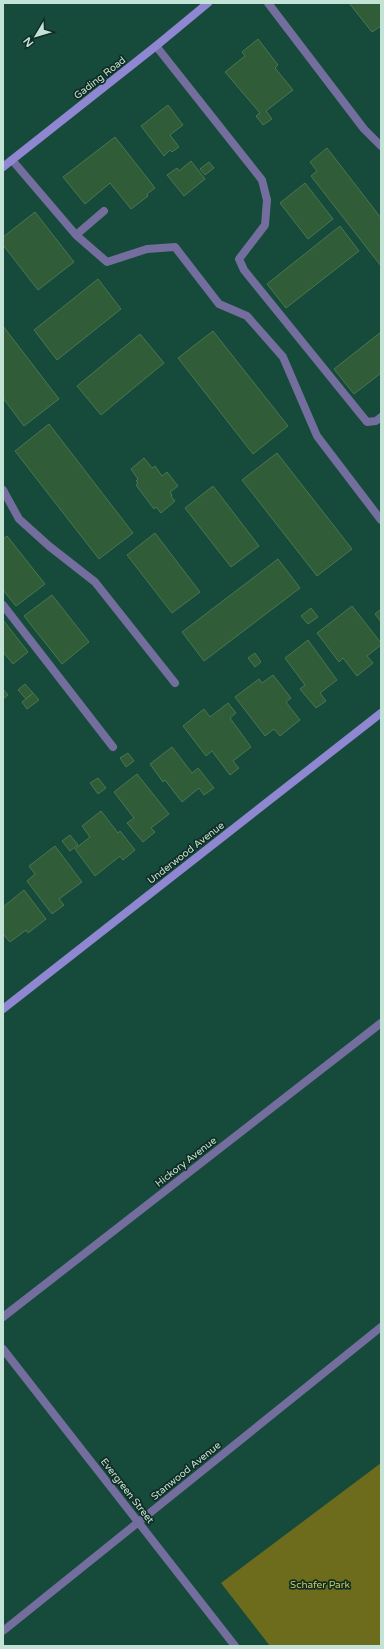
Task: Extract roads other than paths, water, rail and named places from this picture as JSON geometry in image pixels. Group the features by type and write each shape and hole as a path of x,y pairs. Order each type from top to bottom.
{"street":[{"name":"Gading Road","path":"3,167 208,3"},
{"path":"268,3 364,129 381,146"},
{"path":"156,46 262,180 267,200 265,226 239,259 244,270 367,422 376,421 381,417"},
{"path":"12,160 76,235 107,262 147,249 175,247 219,304 247,316 283,357 317,436 381,520"},
{"path":"76,235 104,211"},
{"path":"3,490 19,519 49,546 95,582 175,683"},
{"path":"3,605 113,747"},
{"name":"Underwood Avenue","path":"3,1009 381,713"},
{"name":"Hickory Avenue","path":"3,1317 381,1023"},
{"name":"Stanwood Avenue","path":"3,1631 381,1327"},
{"name":"Evergreen Street","path":"3,1349 235,1646"}],"park label":[{"name":"Schafer Park","path":"320,1585"}]}
